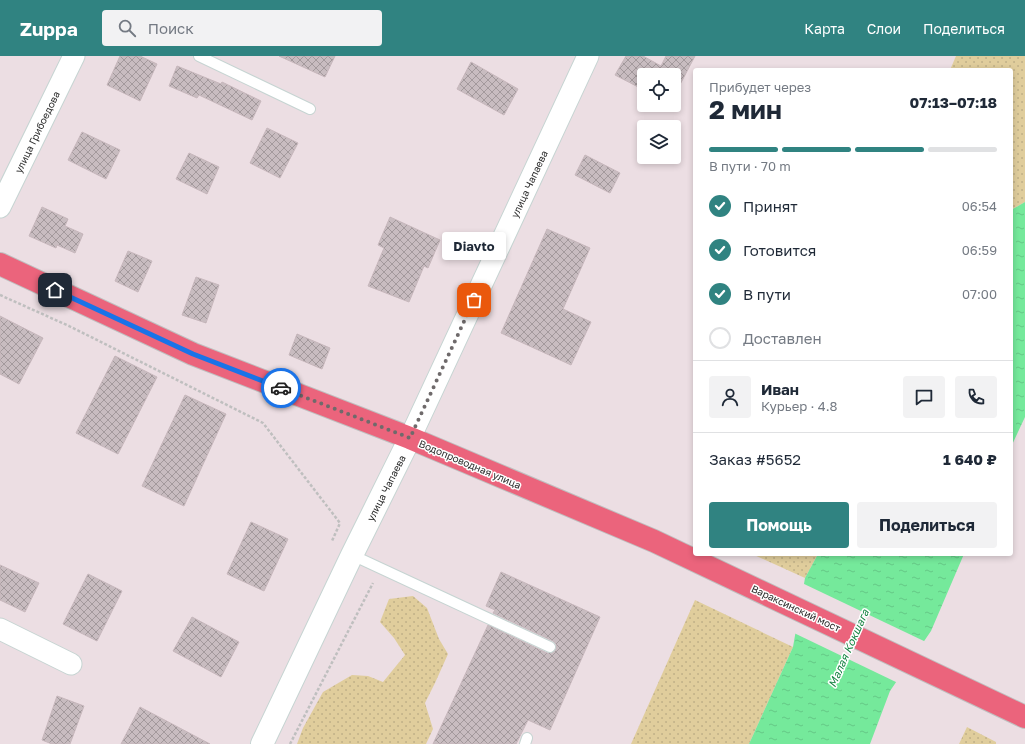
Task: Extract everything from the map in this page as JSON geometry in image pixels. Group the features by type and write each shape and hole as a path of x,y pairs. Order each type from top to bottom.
{"main road":[{"name":"Водопроводная улица","path":"0,264 193,354 410,438 654,541"},
{"name":"Вараксинский мост","path":"654,541 1025,717"}],"street":[{"name":"улица Грибоедова","path":"0,207 74,56"},
{"name":"улица Чапаева","path":"262,744 352,555 410,438 588,56"},
{"path":"0,629 71,664"}],"lane":[{"path":"199,56 310,109"},
{"path":"352,555 550,647"}],"path":[{"path":"0,295 69,326 263,423 340,523 330,544"},
{"path":"290,744 380,568"}],"shaded area":[{"path":"956,56 1025,56 1025,202 1013,209 1013,68 951,68"},
{"path":"756,556 817,556 805,578"},
{"path":"413,596 427,608 439,639 448,654 425,703 433,729 426,744 297,744 303,728 323,692 352,675 368,676 383,682 405,655 394,638 380,622 389,599"},
{"path":"695,600 793,647 749,744 631,744"},
{"path":"967,727 996,742 996,744 959,744"}],"water":[{"path":"1025,202 1025,417 1013,443 1013,209"},
{"name":"Малая Кокшага","path":"817,556 963,556 931,631 890,691 870,744 749,744 793,647 805,578"}],"pier":[{"path":"802,583 926,642 898,683 794,633"}],"building":[{"path":"120,56 140,56 157,64 140,101 107,85"},
{"path":"279,56 335,56 325,77"},
{"path":"626,56 643,56 661,66 666,56 695,56 681,83 681,68 637,68 637,86 615,75"},
{"path":"471,62 518,89 504,115 457,89"},
{"path":"177,66 221,84 222,82 261,101 252,120 199,95 197,98 169,86"},
{"path":"267,128 298,143 280,178 250,163"},
{"path":"82,132 120,150 106,179 68,160"},
{"path":"189,153 219,167 207,194 176,179"},
{"path":"585,155 620,173 610,193 575,175"},
{"path":"42,207 68,219 65,226 83,234 75,253 57,245 56,248 29,236"},
{"path":"390,217 440,240 428,268 424,266 409,302 368,286 384,248 378,245"},
{"path":"547,229 590,248 563,309 591,322 571,365 501,333"},
{"path":"128,251 152,261 138,292 115,281"},
{"path":"196,277 219,285 206,323 182,315"},
{"path":"0,316 43,338 19,384 0,374"},
{"path":"297,334 330,348 322,369 289,355"},
{"path":"115,356 157,377 118,454 76,433"},
{"path":"185,395 226,414 184,506 142,486"},
{"path":"251,522 288,539 264,591 227,574"},
{"path":"0,565 39,583 25,612 0,600"},
{"path":"501,572 600,617 550,730 528,720 516,744 433,744 488,625 547,653 553,652 556,649 556,644 553,641 493,613 495,610 486,606"},
{"path":"88,574 122,591 97,641 63,624"},
{"path":"192,617 239,642 221,677 173,651"},
{"path":"57,696 84,706 70,744 52,744 42,740"},
{"path":"140,707 210,744 121,744"}],"way so far":[{"path":"281,388 410,438 474,300"}],"place":[{"name":"Diavto","path":"474,300"}],"route":[{"path":"55,290 193,354 281,388"}]}
